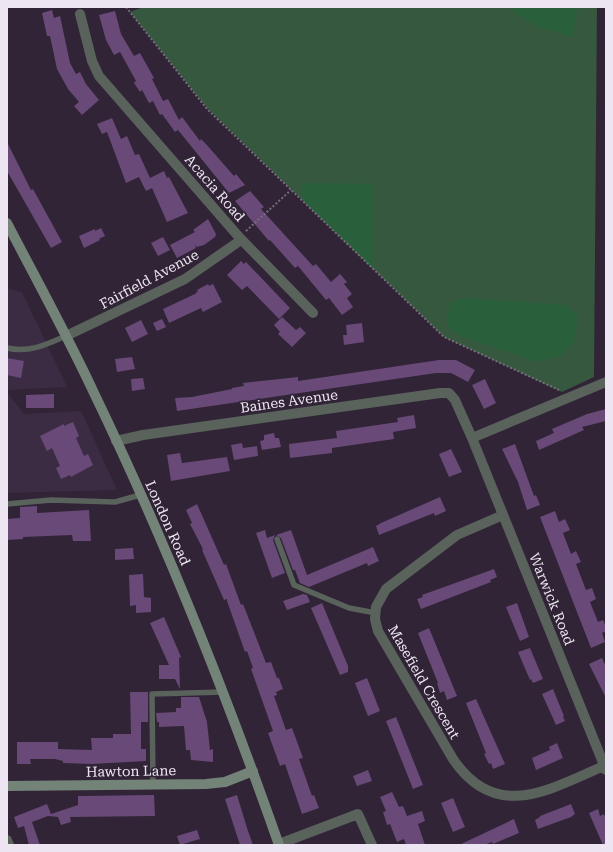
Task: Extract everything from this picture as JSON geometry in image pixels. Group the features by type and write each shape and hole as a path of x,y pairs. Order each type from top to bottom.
{"main road":[{"name":"London Road","path":"7,223 66,336 116,441 195,620 224,692 279,844"},
{"name":"Hawton Lane","path":"7,786 206,784 225,782 253,771"}],"street":[{"name":"Acacia Road","path":"80,14 92,61 99,76 240,239 313,313"},
{"name":"Fairfield Avenue","path":"66,336 185,279 240,239"},
{"path":"472,438 606,382"},
{"name":"Baines Avenue","path":"116,441 143,435 440,393 449,393 458,407"},
{"name":"Warwick Road","path":"458,407 472,438 605,768"},
{"name":"Masefield Crescent","path":"503,515 457,535 400,578 381,595 376,613 376,626 380,637 453,759 464,774 480,787 498,794 528,796 605,768"},
{"path":"279,844 358,814 372,845"}],"lane":[{"path":"7,348 25,351 40,347 66,336"},
{"path":"7,504 51,500 115,502 140,495"},
{"path":"277,539 294,585 349,608 376,613"},
{"path":"153,785 152,694 224,692"}],"path":[{"path":"126,7 207,109 444,337 562,392"},
{"path":"240,239 291,190"}],"shaded area":[{"path":"7,288 22,292 67,387 7,390"},
{"path":"7,392 24,414 81,411 117,490 7,493"}],"green space":[{"path":"143,7 597,7 594,377 562,392 444,337 207,108 130,12"},
{"path":"512,7 577,7 573,37 538,27 513,12"},
{"path":"301,183 374,184 374,270 301,199"},
{"path":"463,298 567,305 578,316 574,343 562,355 537,362 462,336 449,329 447,322 450,303"}],"building":[{"path":"52,10 54,18 60,16 70,63 76,74 80,72 86,84 99,100 82,115 74,106 79,102 68,89 57,69 50,36 47,36 42,13"},
{"path":"115,11 121,34 134,56 140,53 154,78 152,79 163,101 168,99 179,120 182,117 200,141 201,139 234,176 236,174 245,185 229,193 178,130 175,132 162,114 160,115 153,101 149,103 142,90 140,92 134,83 136,81 120,52 114,55 106,40 99,15"},
{"path":"112,118 121,139 127,136 135,155 139,154 150,178 164,171 167,178 169,177 188,213 167,222 152,188 146,191 139,177 126,183 107,132 102,134 97,124"},
{"path":"7,142 31,190 33,189 62,242 51,248 7,171"},
{"path":"250,191 264,207 261,209 313,266 316,264 331,282 340,274 347,282 344,284 352,294 347,298 353,307 342,315 329,298 326,300 298,266 295,268 270,240 269,241 235,201"},
{"path":"208,219 216,234 215,237 204,245 197,247 195,245 196,248 177,258 170,245 195,232 193,230"},
{"path":"101,228 105,236 84,248 79,236"},
{"path":"163,237 170,250 158,256 151,243"},
{"path":"241,261 244,264 246,262 290,308 279,319 247,286 242,290 227,275"},
{"path":"208,284 209,286 213,284 222,302 203,312 201,308 169,323 163,309 195,294 198,291 197,290"},
{"path":"282,317 296,330 300,327 306,333 292,347 278,334 280,332 274,325"},
{"path":"162,319 166,327 157,331 153,323"},
{"path":"141,320 148,334 132,342 125,328"},
{"path":"362,323 364,342 344,345 343,335 347,335 346,325"},
{"path":"132,357 135,369 117,372 115,359"},
{"path":"7,358 24,361 21,378 7,375"},
{"path":"439,360 456,360 475,370 468,382 451,373 436,373 177,411 175,398 192,397 232,389 244,386 243,383 298,377 298,381"},
{"path":"143,378 145,389 132,391 131,379"},
{"path":"485,379 496,403 484,409 472,385"},
{"path":"54,394 54,408 26,408 26,395"},
{"path":"606,409 606,421 582,427 584,430 539,450 536,441 554,433 552,429 587,414"},
{"path":"414,415 416,428 393,432 394,439 332,448 332,453 290,458 289,444 337,438 336,431 398,422 397,418"},
{"path":"73,422 79,436 76,438 84,456 88,454 93,465 71,477 70,475 61,479 56,468 60,466 52,448 47,451 40,436 64,424 64,426"},
{"path":"274,433 275,438 279,438 281,447 262,450 260,441 264,440 264,435"},
{"path":"242,443 243,448 257,446 258,456 234,460 231,445"},
{"path":"515,444 534,496 536,495 540,505 527,510 518,482 502,449"},
{"path":"451,449 462,472 449,477 439,454"},
{"path":"180,453 182,463 227,457 230,471 171,481 167,455"},
{"path":"440,497 446,511 435,516 434,513 379,535 376,526"},
{"path":"197,504 224,565 226,564 241,605 243,604 266,663 271,662 277,678 279,678 283,689 276,692 277,695 274,696 286,730 292,728 303,758 299,759 312,796 314,795 319,808 302,814 285,764 280,766 268,733 273,731 251,669 253,668 247,651 245,652 227,599 224,600 202,550 203,549 190,524 192,523 186,510"},
{"path":"37,506 37,513 89,510 91,541 73,541 72,535 23,537 23,539 7,540 7,519 20,518 20,507"},
{"path":"555,511 559,522 565,519 570,530 563,533 571,554 576,551 581,562 576,564 586,590 592,588 596,599 590,602 598,622 603,620 606,627 606,631 602,633 605,642 591,648 540,517"},
{"path":"265,530 267,538 275,535 273,540 285,573 272,578 256,533"},
{"path":"291,530 307,575 373,547 379,561 368,566 367,563 309,587 300,583 295,570 293,570 281,538 276,535"},
{"path":"133,548 134,559 115,560 115,549"},
{"path":"494,569 497,577 490,580 491,582 421,609 417,599 423,597 422,595"},
{"path":"143,574 144,597 151,598 151,612 136,613 136,605 130,606 129,575"},
{"path":"303,594 307,595 310,602 287,610 283,601"},
{"path":"322,603 348,666 348,672 340,675 311,608"},
{"path":"517,603 529,637 520,641 506,607"},
{"path":"164,617 181,657 179,658 180,689 175,679 159,679 159,665 169,665 150,623"},
{"path":"429,628 457,696 447,700 444,691 440,693 438,683 418,633"},
{"path":"530,648 543,679 533,683 531,679 530,680 518,652"},
{"path":"602,658 606,667 606,698 589,664"},
{"path":"367,678 380,711 368,716 355,683"},
{"path":"553,689 565,721 556,725 542,694"},
{"path":"130,692 148,692 148,722 141,722 141,749 146,749 146,761 92,764 63,763 63,761 55,759 30,759 31,764 17,764 17,742 58,742 58,749 92,750 91,738 113,738 113,734 131,734"},
{"path":"181,697 199,697 207,722 210,750 213,749 213,762 191,760 190,750 186,750 184,726 159,727 156,713 176,712 176,708 181,708"},
{"path":"476,699 505,764 493,769 491,763 489,764 484,754 486,753 466,703"},
{"path":"396,717 423,785 413,789 386,721"},
{"path":"557,743 563,758 536,770 532,758 550,750 549,747"},
{"path":"368,770 372,781 357,786 353,776"},
{"path":"392,792 399,807 403,806 407,816 422,811 425,821 418,824 425,845 406,845 404,839 397,842 390,824 387,825 383,812 386,811 380,797"},
{"path":"154,795 155,816 70,817 71,822 61,825 58,817 48,816 32,822 40,845 29,845 24,826 18,828 14,817 47,804 51,814 78,805 78,796"},
{"path":"237,795 253,845 240,845 225,799"},
{"path":"453,798 465,827 453,832 441,803"},
{"path":"571,804 575,814 571,817 538,829 535,820 540,816"},
{"path":"598,809 600,816 604,814 606,820 606,845 603,845 589,813"},
{"path":"514,819 519,833 493,844 492,842 484,845 459,845"},
{"path":"197,830 200,839 180,845 177,836"}]}
